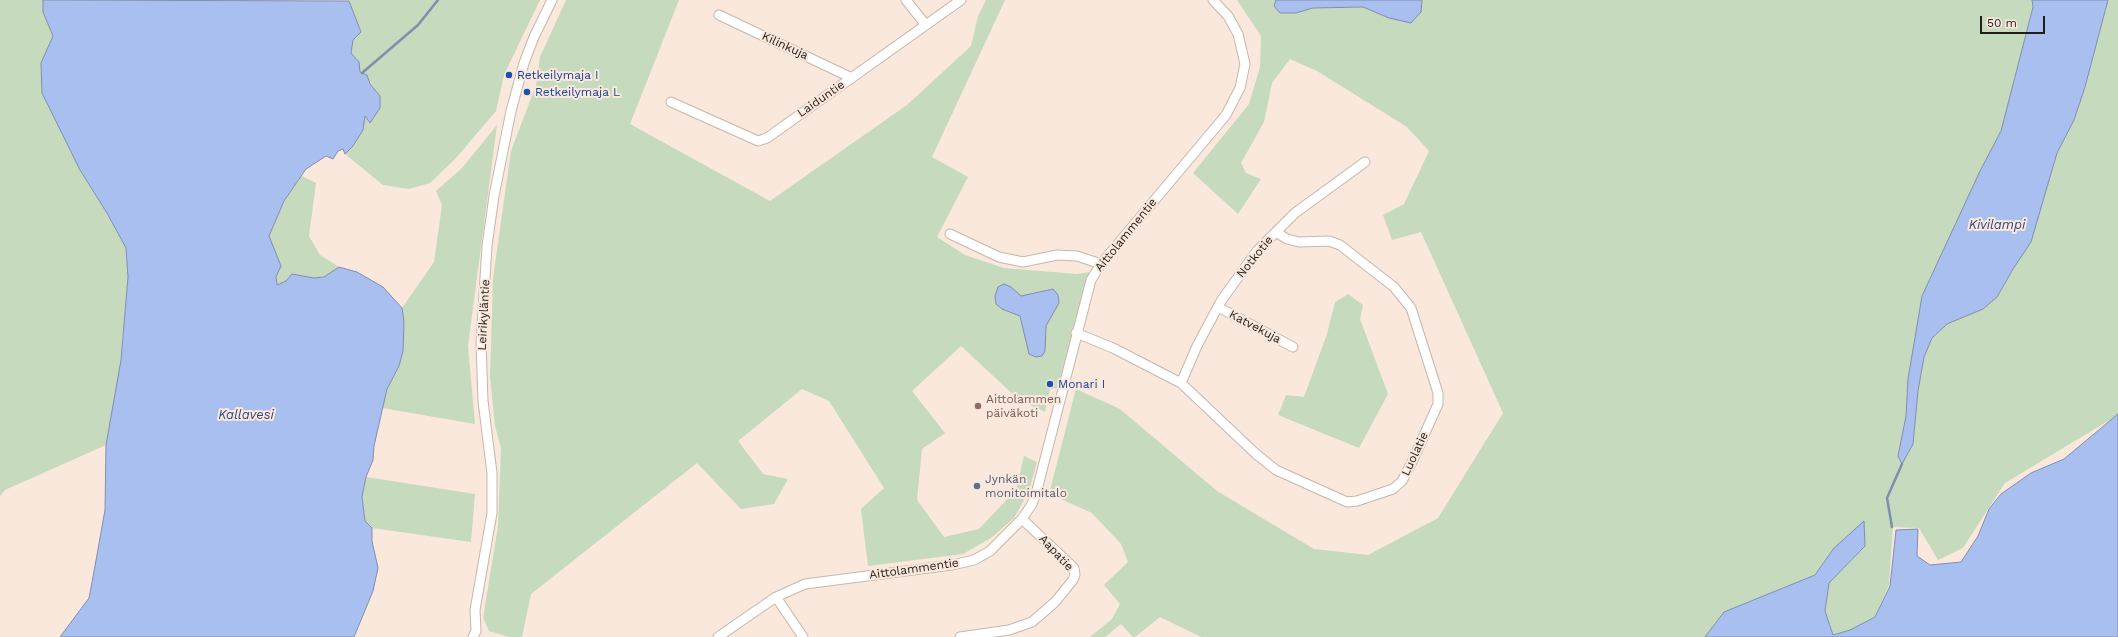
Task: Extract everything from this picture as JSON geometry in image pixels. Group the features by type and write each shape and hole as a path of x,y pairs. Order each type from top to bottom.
{"street":[{"name":"Leirikyläntie","path":"477,635 475,610 492,513 492,473 483,402 481,342 487,246 494,196 511,111 526,57 552,0"},
{"path":"906,0 925,24"},
{"name":"Laiduntie","path":"671,102 758,141 767,138 925,24 961,0"},
{"name":"Aittolammentie","path":"718,637 776,597 805,584 952,565 974,560 995,547 1022,519 1032,504 1037,490 1065,383 1076,333 1091,280 1101,264 1226,115 1240,88 1245,64 1238,34 1228,16 1213,0"},
{"name":"Kilinkuja","path":"719,15 852,78"},
{"name":"Notkotie","path":"1182,383 1197,346 1218,307 1257,251 1295,213 1365,162"},
{"name":"Luolatie","path":"1076,333 1113,348 1182,383 1256,454 1276,470 1324,493 1347,502 1357,501 1393,489 1402,481 1438,404 1438,393 1411,308 1394,287 1340,245 1329,241 1299,242 1287,239 1276,232"},
{"path":"950,234 999,257 1023,262 1057,255 1077,256 1101,264"},
{"name":"Katvekuja","path":"1218,307 1293,347"},
{"name":"Aapatie","path":"960,637 1009,630 1032,622 1055,602 1073,580 1075,575 1074,568 1022,519"},
{"path":"776,597 803,637"}],"green space":[{"path":"0,0 43,0 43,12 53,36 41,63 42,93 80,170 107,213 126,248 128,277 121,360 106,445 5,490 0,496"},
{"path":"348,0 540,0 504,75 496,111 456,158 430,183 409,189 383,185 345,154 353,146 365,115 369,123 380,96 370,84 367,75 360,72 359,62 351,53 353,40 361,32"},
{"path":"566,0 679,0 630,124 770,201 907,105 971,46 978,16 986,0 1005,0 932,157 968,177 937,237 965,255 1004,268 1077,274 1090,272 1057,388 1050,389 1045,412 1019,400 961,346 912,391 945,433 922,449 917,500 944,537 979,529 1016,490 1024,456 1037,462 1029,491 1014,518 991,538 963,554 868,566 861,509 884,488 829,401 802,389 738,441 763,474 788,479 774,504 741,509 697,463 531,594 522,637 509,637 489,631 483,618 498,526 501,448 495,426 490,377 493,278 511,151 536,85 540,57"},
{"path":"1237,0 1276,0 1274,6 1280,13 1296,13 1313,8 1363,7 1389,18 1421,12 1422,0 2032,0 2033,7 2001,131 1980,171 1922,296 1908,379 1906,416 1898,456 1913,444 1918,391 1924,357 1932,338 1947,324 1964,317 1997,297 2013,269 2045,190 2057,153 2074,120 2085,87 2108,0 2118,0 2118,415 2005,483 1963,548 1938,560 1919,528 1893,527 1889,585 1875,617 1850,630 1832,635 1825,611 1829,583 1865,546 1834,548 1815,575 1724,612 1705,637 1201,637 1160,617 1135,637 1133,637 1121,624 1105,637 1090,637 1112,619 1120,604 1104,585 1128,562 1121,544 1092,513 1049,494 1076,389 1120,409 1217,491 1314,549 1368,555 1438,518 1503,413 1421,232 1392,240 1383,215 1404,204 1429,151 1407,127 1317,71 1290,59 1272,83 1264,122 1241,163 1246,173 1261,179 1238,214 1193,173 1249,104 1260,67 1261,36"},
{"path":"497,125 468,346 475,424 382,408 387,389 399,366 404,322 402,308 434,262 442,205 436,191 462,168"},
{"path":"302,176 316,183 309,236 320,255 339,267 325,277 314,278 292,274 286,281 277,286 276,277 281,266 269,236 284,201"},
{"path":"1348,294 1363,305 1360,319 1388,394 1359,448 1278,415 1286,395 1304,397 1327,334 1335,302"},
{"path":"366,477 475,494 471,542 372,528 365,522 362,497"}],"water":[{"name":"Kallavesi","path":"43,0 349,1 361,32 353,40 351,53 359,62 360,72 367,75 370,84 380,96 380,108 370,123 365,116 363,130 353,146 345,154 343,149 338,151 333,159 326,156 306,169 284,201 269,236 281,266 276,277 277,285 286,281 292,274 314,278 324,277 339,267 357,272 383,287 402,308 404,322 403,351 399,366 387,389 374,446 373,460 366,477 362,497 365,521 372,528 372,541 378,568 373,591 354,637 60,637 89,598 93,577 105,510 106,445 121,360 128,277 126,248 107,213 80,170 42,93 41,63 53,36 43,12"},
{"path":"1276,0 1422,0 1421,12 1411,23 1389,18 1363,7 1313,8 1296,13 1280,13 1274,6"},
{"name":"Kivilampi","path":"2032,0 2108,0 2085,87 2074,120 2057,153 2031,242 1997,297 1983,309 1947,324 1932,338 1924,357 1918,391 1913,444 1902,464 1898,456 1906,416 1908,379 1922,296 1980,171 2001,131 2033,7"},
{"path":"1004,284 1011,287 1021,296 1053,289 1058,295 1059,303 1046,326 1045,351 1042,356 1036,357 1029,354 1020,316 1002,309 996,304 995,296 998,287"},
{"path":"2118,414 2118,637 1705,637 1724,612 1815,575 1834,548 1864,521 1865,546 1829,583 1825,611 1833,635 1850,630 1875,617 1890,586 1896,530 1918,529 1917,556 1930,565 1961,562 1978,536 1989,509 2001,494 2031,473 2064,459"}],"waterway":[{"path":"362,73 418,25 438,0"},
{"path":"1892,527 1887,498 1902,464"}],"place":[{"name":"Retkeilymaja I","path":"509,75"},
{"name":"Retkeilymaja L","path":"527,92"},
{"name":"Monari I","path":"1050,384"},
{"name":"Aittolammen päiväkoti","path":"978,406"},
{"name":"Jynkän monitoimitalo","path":"977,486"}]}
